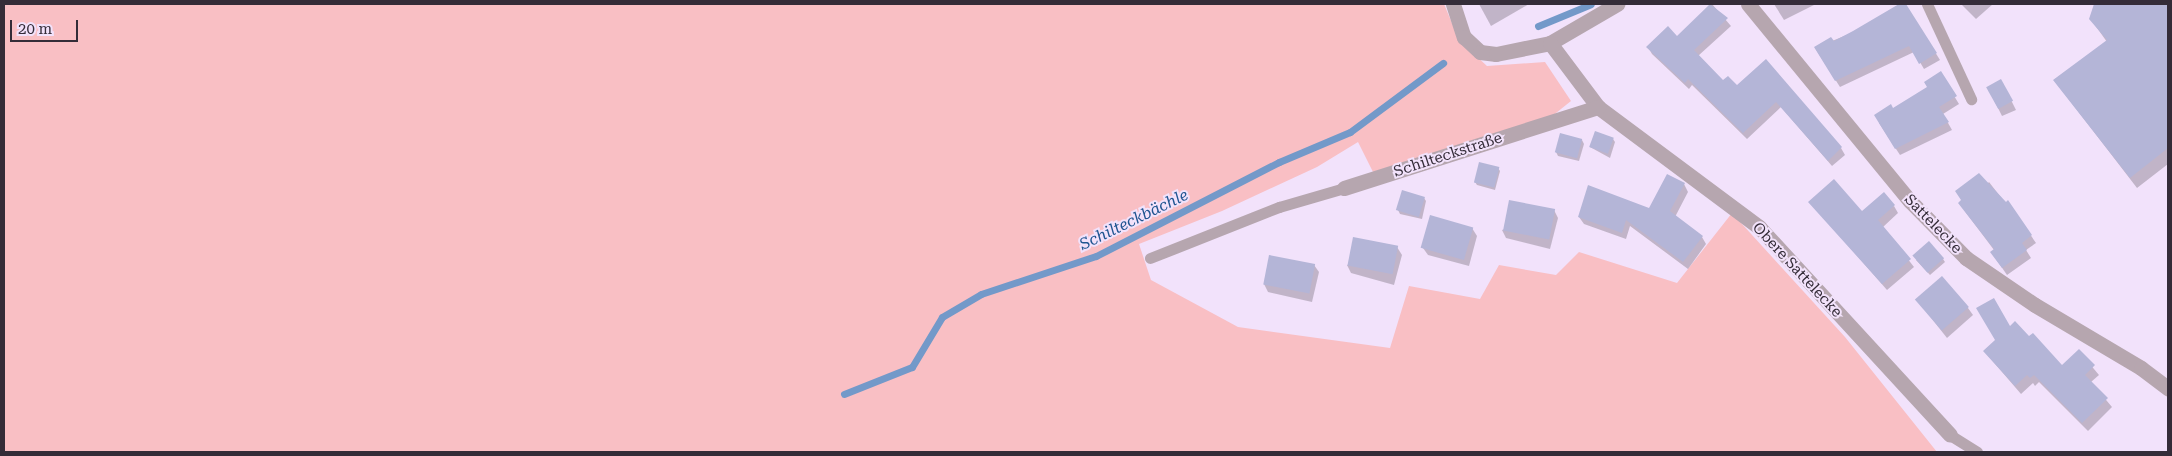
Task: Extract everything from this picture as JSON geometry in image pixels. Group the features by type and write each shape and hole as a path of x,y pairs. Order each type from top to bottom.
{"street":[{"path":"1453,4 1453,13 1464,37 1480,52 1496,54 1550,42 1618,4"},
{"name":"Sattelecke","path":"1748,4 1910,201 1966,258 2035,306 2141,368 2168,388"},
{"path":"1550,42 1598,107"},
{"name":"Schilteckstraße","path":"1344,188 1598,107"},
{"name":"Obere Sattelecke","path":"1598,107 1759,227 1950,435"}],"lane":[{"path":"1927,4 1971,99"},
{"name":"Schilteckstraße","path":"1150,258 1279,207 1344,188"},
{"name":"Obere Sattelecke","path":"1950,435 1977,452"}],"shaded area":[{"path":"4,4 1444,4 1459,40 1487,66 1545,62 1571,101 1551,117 1373,172 1358,142 1317,167 1222,211 1139,244 1151,280 1238,327 1390,348 1409,286 1480,299 1499,265 1556,275 1579,252 1677,283 1732,213 1845,337 1937,452 4,452"}],"building":[{"path":"1710,4 1728,18 1694,50 1723,80 1728,76 1737,85 1766,59 1842,147 1828,161 1776,102 1743,133 1688,79 1685,83 1646,47 1668,26 1677,36"},
{"path":"1899,4 1906,4 1937,53 1919,64 1909,46 1835,81 1814,47 1831,37 1834,41"},
{"path":"2094,4 2168,4 2168,148 2130,178 2053,80 2107,40 2089,19"},
{"path":"1941,71 1957,96 1939,107 1949,122 1895,149 1874,115 1891,104 1893,108 1927,87 1924,82"},
{"path":"2001,79 2013,101 1998,109 1986,87"},
{"path":"1595,131 1614,138 1608,154 1589,147"},
{"path":"1560,133 1582,139 1577,158 1555,152"},
{"path":"1479,162 1499,167 1494,187 1474,182"},
{"path":"1979,173 2006,202 2008,200 2032,235 2022,243 2027,250 2002,268 1990,252 1994,249 1958,203 1961,200 1955,191"},
{"path":"1667,174 1685,183 1670,211 1703,236 1683,262 1626,220 1622,233 1578,217 1588,185 1649,208"},
{"path":"1834,179 1862,211 1884,192 1895,205 1878,220 1911,259 1882,284 1808,202"},
{"path":"1402,190 1425,197 1419,217 1396,210"},
{"path":"1509,200 1555,209 1549,239 1503,230"},
{"path":"1430,215 1473,227 1464,260 1421,248"},
{"path":"1353,237 1398,246 1393,274 1347,265"},
{"path":"1929,241 1944,258 1927,273 1912,255"},
{"path":"1269,255 1315,264 1309,293 1263,284"},
{"path":"1942,276 1969,307 1942,331 1915,300"},
{"path":"1994,298 2010,326 2015,321 2029,336 2033,333 2062,365 2079,349 2095,365 2085,375 2108,398 2082,423 2034,375 2030,378 2027,375 2015,386 1983,351 1995,340 1976,308"}],"waterway":[{"name":"Schilteckbächle","path":"1538,26 1591,4"},
{"name":"Schilteckbächle","path":"844,394 912,367 942,317 981,294 1096,256 1279,162 1350,132 1443,63"}]}
